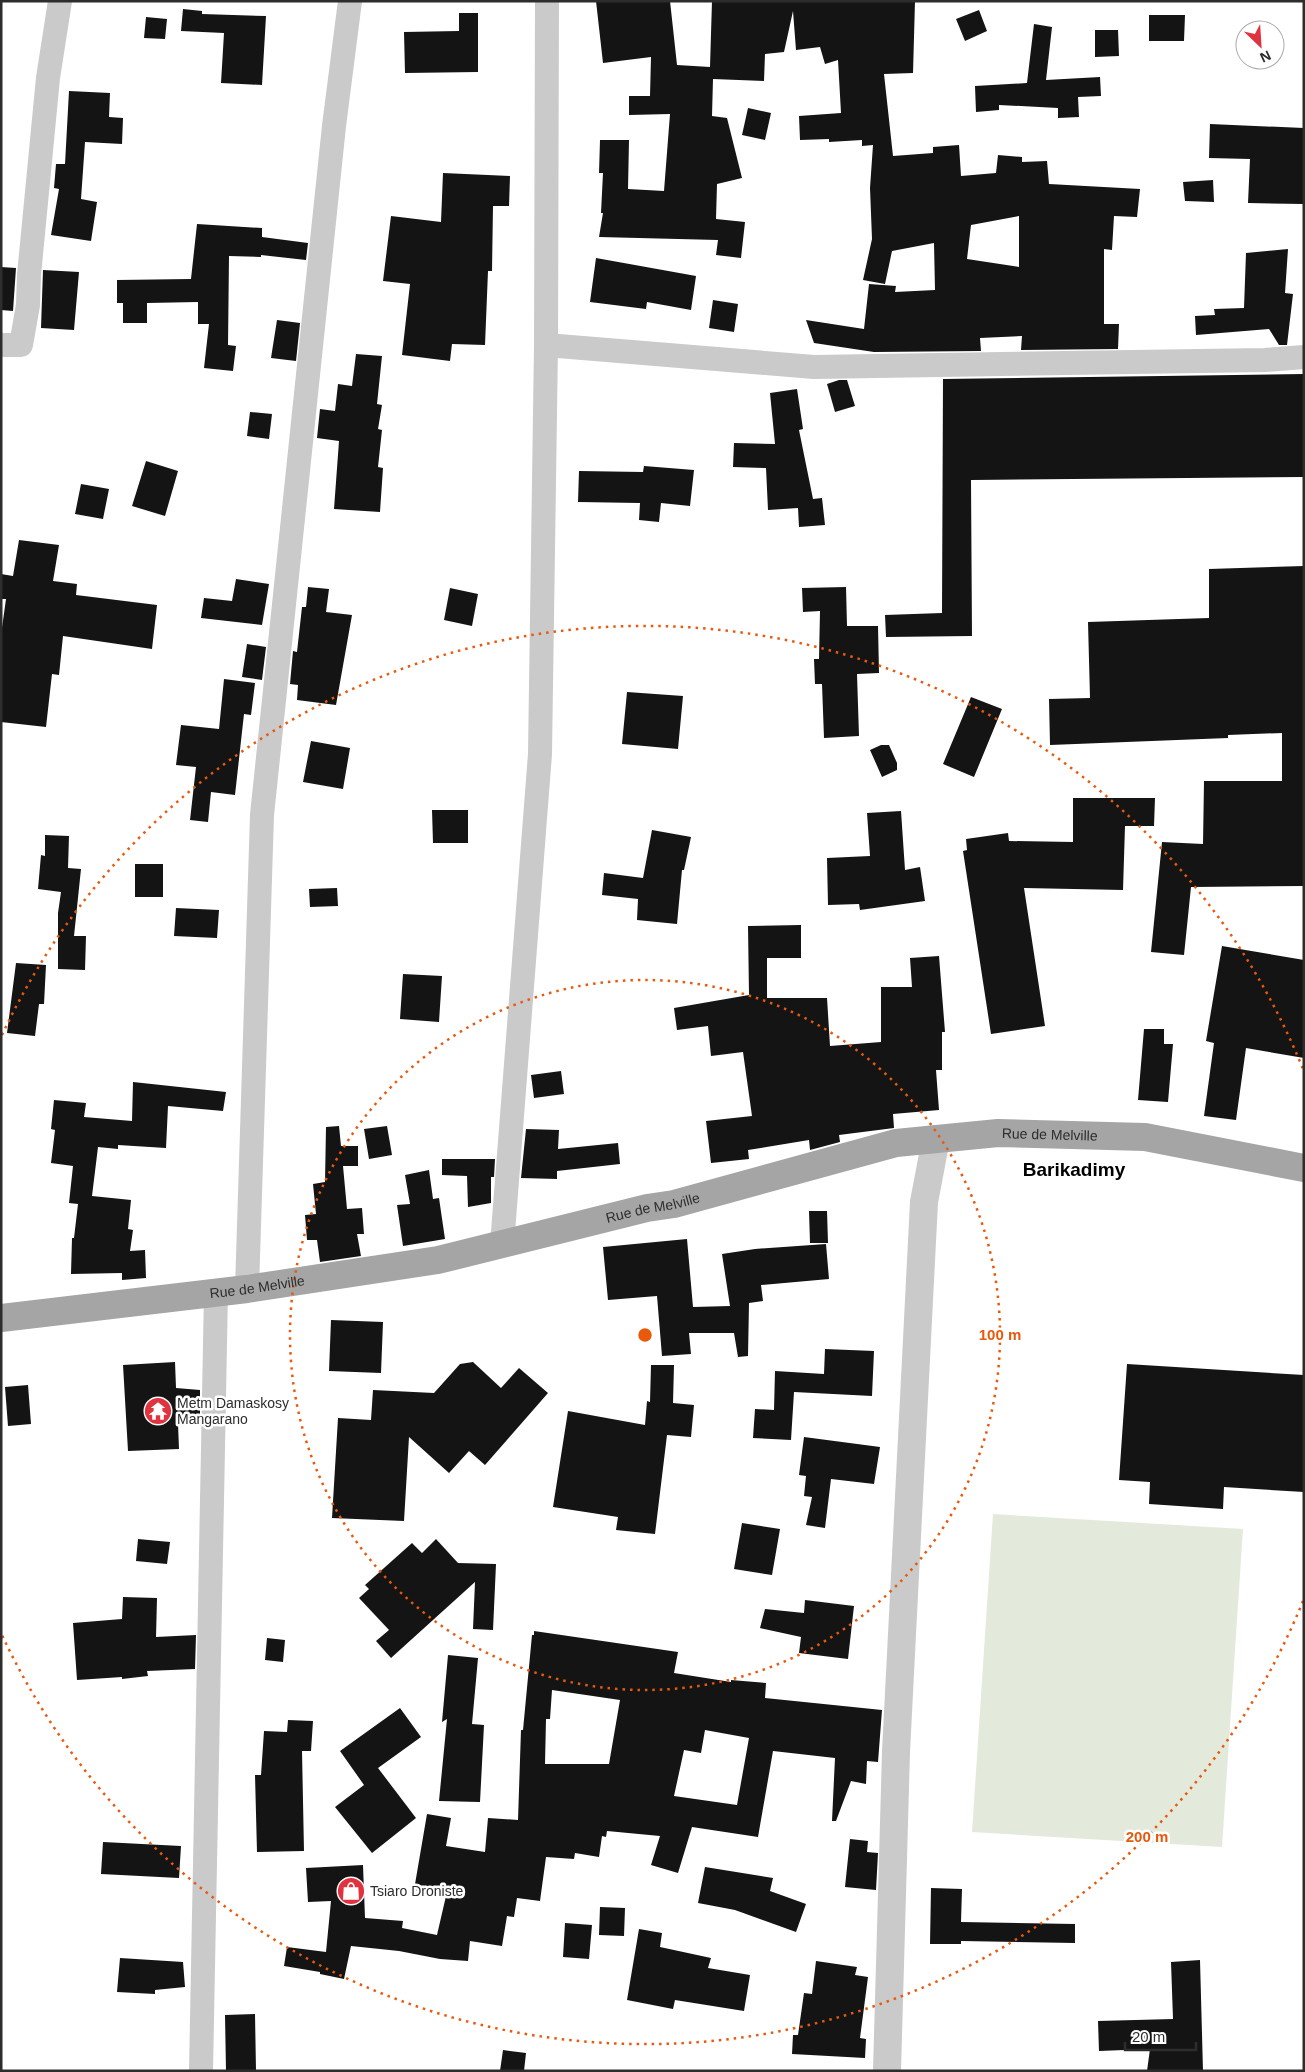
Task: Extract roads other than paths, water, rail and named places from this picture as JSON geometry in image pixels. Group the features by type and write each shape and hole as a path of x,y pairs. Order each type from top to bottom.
{"main road":[{"name":"Rue de Melville","path":"1,1318 247,1289 438,1260 647,1208 674,1204 896,1143 998,1133 1145,1137 1304,1168"}],"street":[{"path":"1,345 21,345 28,305 29,275 48,78 60,1"},
{"path":"247,1289 262,815 334,126 350,1"},
{"path":"502,1245 540,754 546,345 547,1"},
{"path":"546,345 814,367 1265,360 1304,357"},
{"path":"887,2071 896,1752 923,1221 924,1202 936,1139"},
{"path":"201,2071 216,1292"}],"place":[{"name":"Metm Damaskosy Mangarano","path":"158,1411"},
{"name":"Tsiaro Droniste","path":"351,1891"}],"district":[{"name":"Barikadimy","path":"1074,1169"}]}
